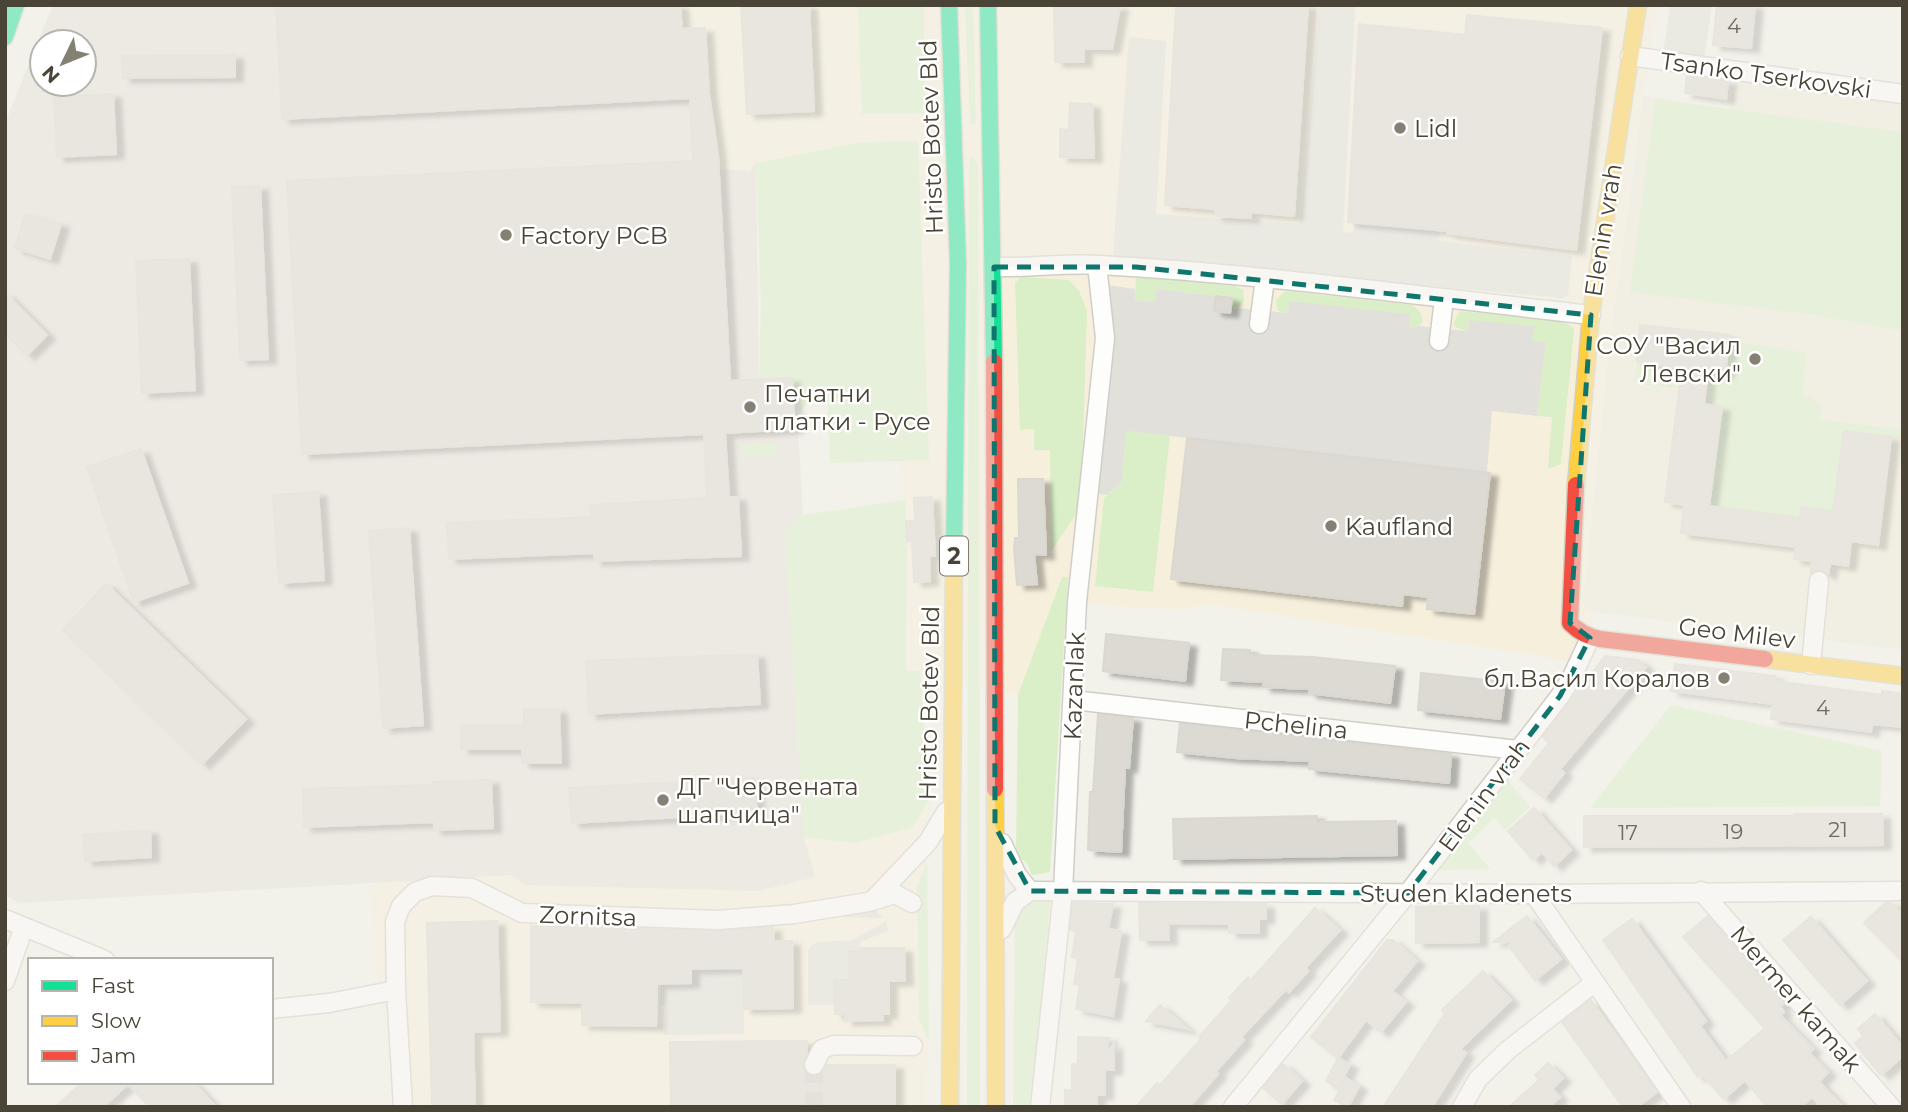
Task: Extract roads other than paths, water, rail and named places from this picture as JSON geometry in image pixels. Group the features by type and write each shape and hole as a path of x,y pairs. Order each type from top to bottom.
{"main road":[{"path":"5,37 16,5"},
{"name":"Hristo Botev Bld","path":"949,5 958,264 950,1107"},
{"name":"2","path":"988,5 994,267 996,1107"},
{"name":"Elenin vrah","path":"1570,624 1576,489 1591,315 1638,5"},
{"path":"954,151 991,153"},
{"name":"Geo Milev","path":"1570,624 1590,638 1903,676"}],"street":[{"name":"Tsanko Tserkovski","path":"1630,56 1903,94"},
{"path":"994,267 1097,265 1265,279 1591,315"},
{"name":"Kazanlak","path":"1040,1107 1063,891 1077,602 1105,338 1097,265"},
{"path":"1259,324 1265,279"},
{"path":"1439,341 1444,299"},
{"path":"1811,665 1819,581"},
{"name":"Elenin vrah","path":"1233,1107 1408,893 1518,750 1572,679 1590,638"},
{"name":"Pchelina","path":"1073,700 1518,750"},
{"path":"872,901 928,842 951,804"},
{"path":"995,826 1017,875 1030,891 1014,902 995,945"},
{"name":"Zornitsa","path":"403,1107 395,922 401,906 415,892 432,886 472,888 522,914 718,920 794,914 872,901 895,894 912,903"},
{"name":"Studen kladenets","path":"1030,891 1534,894 1903,891"},
{"name":"Mermer kamak","path":"1702,891 1891,1107"},
{"path":"1534,894 1681,1107"},
{"path":"5,919 100,958"},
{"path":"5,981 24,927"},
{"path":"1462,1107 1478,1079 1498,1060 1594,984"},
{"path":"273,1009 328,1003 396,990"},
{"path":"814,1065 822,1049 834,1045 913,1046"}],"tunnel":[{"path":"814,1065 814,1107"}],"place":[{"name":"Lidl","path":"1400,128"},
{"name":"Factory PCB","path":"506,235"},
{"name":"СОУ \"Васил Левски\"","path":"1755,359"},
{"name":"Печатни платки - Русе","path":"750,407"},
{"name":"Kaufland","path":"1331,526"},
{"name":"бл.Васил Коралов","path":"1724,678"},
{"name":"ДГ \"Червената шапчица\"","path":"663,800"}]}
